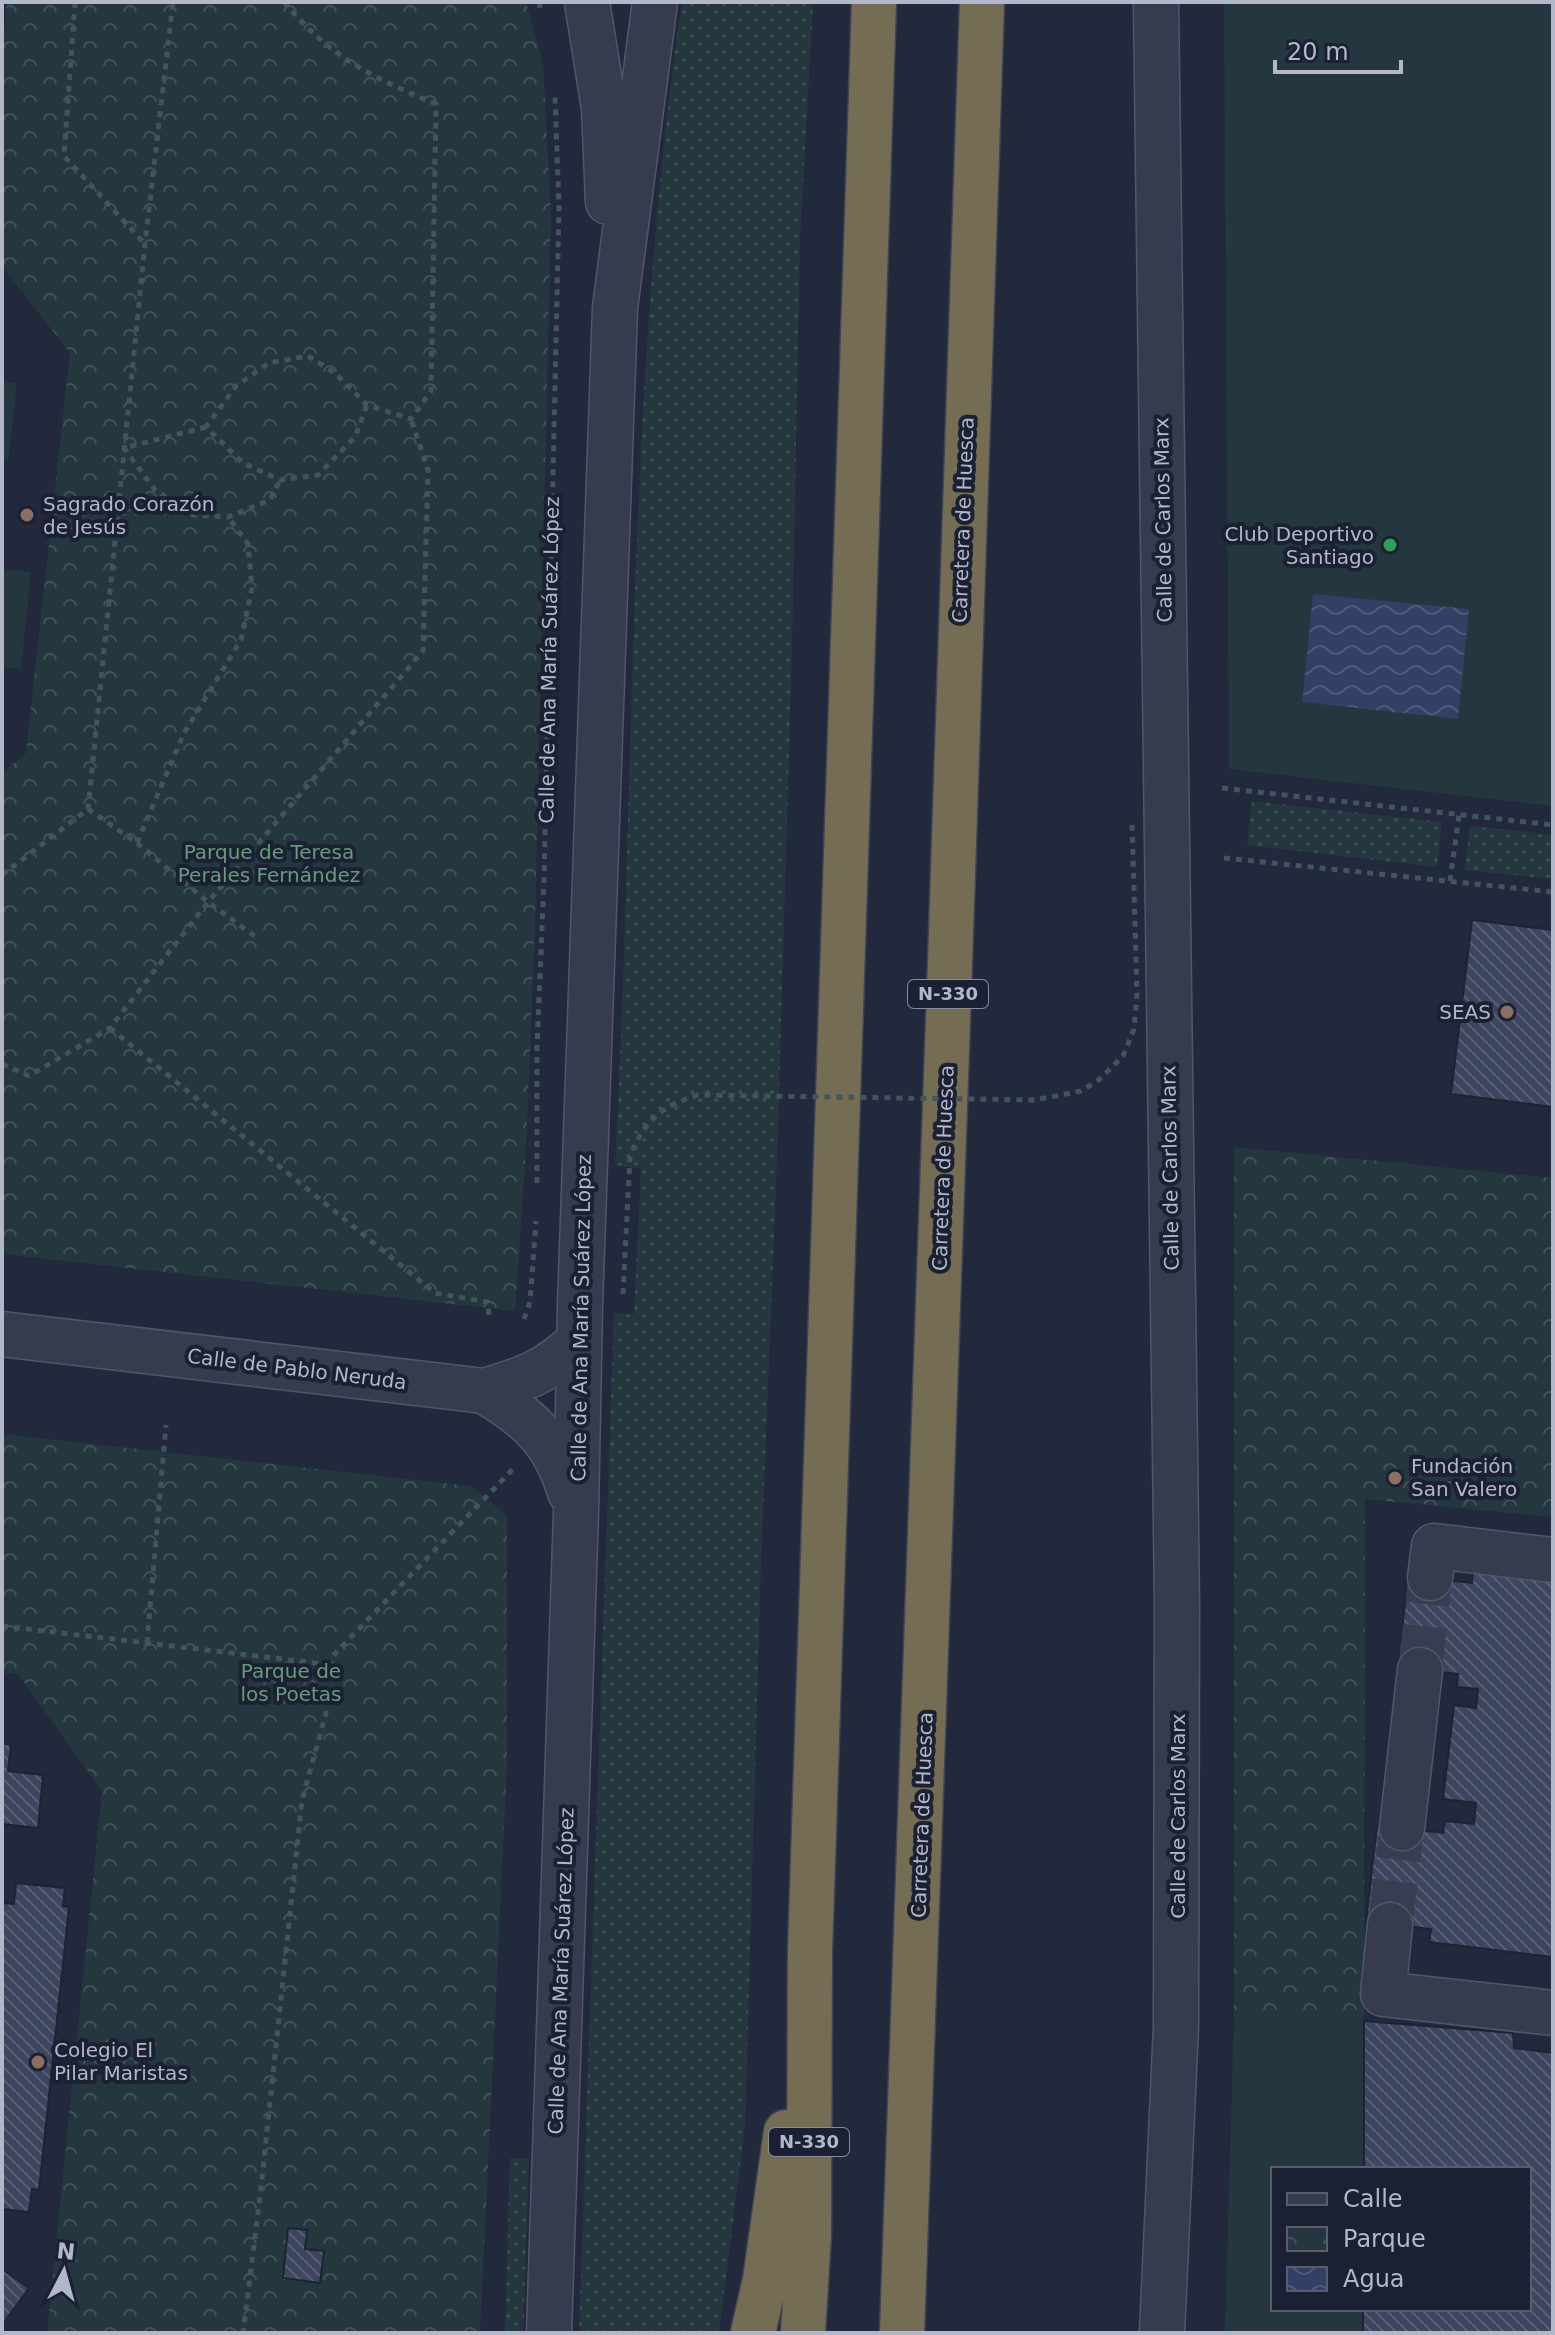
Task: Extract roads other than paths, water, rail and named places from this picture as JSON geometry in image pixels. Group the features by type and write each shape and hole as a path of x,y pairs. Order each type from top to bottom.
{"highway":[{"name":"N-330","path":"803,2333 809,2234 810,1951 874,2"},
{"name":"Carretera de Huesca","path":"902,2333 917,1970 982,2"},
{"path":"753,2333 773,2233 810,1951"}],"street":[{"name":"Calle de Ana María Suárez López","path":"549,2333 615,308 604,108 587,2"},
{"name":"Calle de Ana María Suárez López","path":"615,308 655,2"},
{"name":"Calle de Carlos Marx","path":"1156,2 1178,1650 1177,2012 1162,2333"},
{"name":"Calle de Pablo Neruda","path":"2,1334 484,1391 539,1373 579,1341"},
{"name":"Calle de Ana María Suárez López","path":"484,1391 506,1404 543,1435 565,1474 576,1512"},
{"path":"1430,1578 1434,1546 1553,1560"},
{"path":"1402,1828 1420,1670"},
{"path":"1390,1925 1383,1994 1553,2013"}],"water":[{"path":"1313,594 1469,609 1458,719 1302,702"}],"tunnel":[{"path":"1420,1670 1430,1578"},
{"path":"1390,1925 1402,1828"}],"place":[{"name":"Sagrado Corazón de Jesús","path":"27,515"},
{"name":"Club Deportivo Santiago","path":"1390,545"},
{"name":"SEAS","path":"1507,1012"},
{"name":"Fundación San Valero","path":"1395,1478"},
{"name":"Colegio El Pilar Maristas","path":"38,2062"}],"park label":[{"name":"Parque de Teresa Perales Fernández","path":"269,864"},
{"name":"Parque de los Poetas","path":"291,1682"}]}
